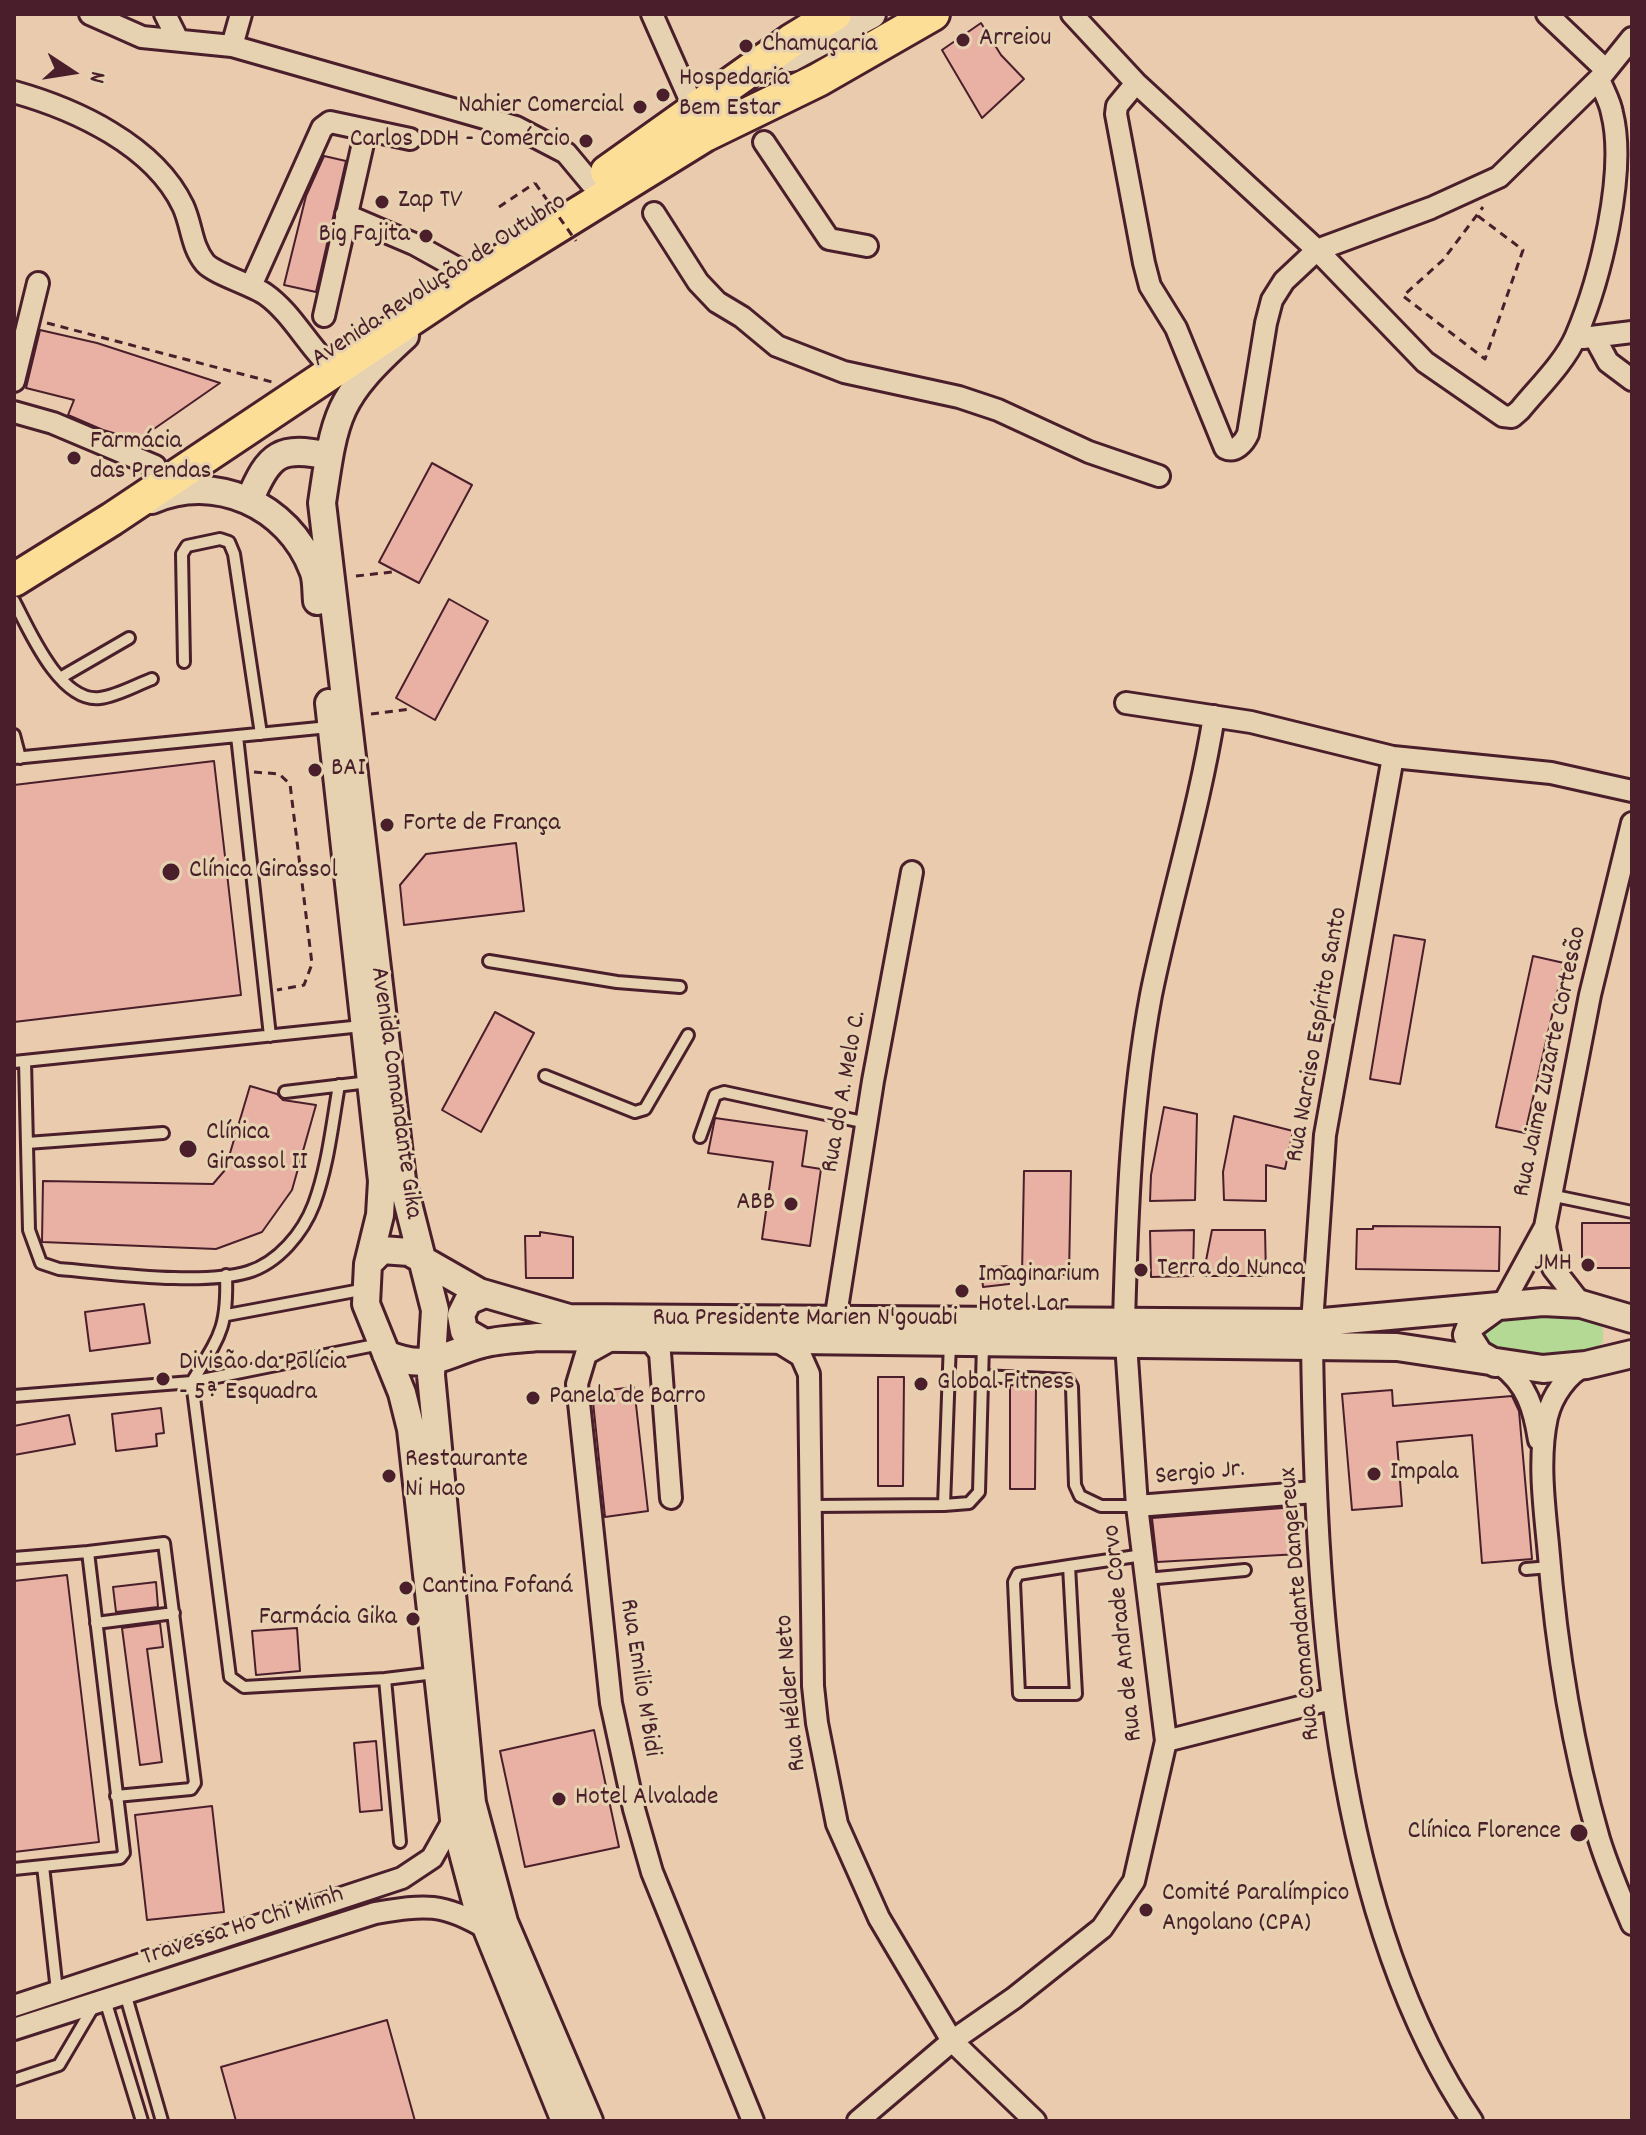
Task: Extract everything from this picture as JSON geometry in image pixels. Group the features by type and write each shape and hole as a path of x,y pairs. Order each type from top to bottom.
{"main road":[{"path":"700,123 791,41 835,14"},
{"name":"Avenida Revolução de Outubro","path":"14,561 322,358 460,278 871,14"},
{"name":"Avenida Revolução de Outubro","path":"14,580 112,519 460,278 591,183 700,123 915,14"},
{"name":"Avenida Revolução de Outubro","path":"700,123 818,80 933,14"}],"street":[{"path":"90,14 142,37 177,38 232,46 516,127 566,153 591,183"},
{"path":"165,14 177,38"},
{"path":"232,46 241,14"},
{"path":"652,14 700,123"},
{"path":"1075,15 1136,83 1317,250 1425,362 1503,416 1512,417 1585,338 1607,230 1623,194 1612,112 1602,74 1547,14"},
{"path":"1136,83 1117,106 1116,114 1144,263 1150,286 1176,328 1226,450 1243,445 1248,434 1272,300 1284,281 1317,250 1431,208 1499,177 1602,74 1632,38"},
{"path":"14,92 107,130 141,156 160,173 183,206 195,246 207,266 251,286 278,304 322,358"},
{"path":"251,286 322,128 330,122 410,139"},
{"path":"324,316 366,130"},
{"path":"764,142 829,239 867,246"},
{"path":"654,213 698,282 717,302 742,317 777,346 844,372 959,397 998,410 1089,452 1159,476"},
{"path":"346,215 414,244 460,278"},
{"name":"Avenida Comandante Gika","path":"460,278 366,372 339,413 322,503 402,1180 419,1257 427,1272 435,1310 433,1362 442,1507 472,1803 504,1922 589,2121"},
{"path":"14,381 38,283"},
{"path":"1585,338 1632,332"},
{"path":"1585,338 1608,362 1632,380"},
{"path":"14,412 53,423 155,466"},
{"path":"250,499 264,467 273,458 295,450 329,456"},
{"name":"Avenida Comandante Gika","path":"112,519 178,490 221,490 250,499 285,527 314,572 382,1181 380,1215 367,1276 370,1320 411,1429 454,1819 465,1869 565,2121"},
{"path":"1126,703 1214,716 1393,757 1551,773 1632,791"},
{"name":"Rua de Andrade Corvo","path":"858,2121 952,2041 1014,1998 1102,1928 1134,1881 1142,1853 1149,1804 1166,1741 1137,1506 1125,1333 1132,1142 1151,997 1204,779 1214,716"},
{"name":"Rua Narciso Espírito Santo","path":"1312,1334 1325,1135 1393,757"},
{"name":"Rua Jaime Zuzarte Cortesão","path":"1581,1304 1553,1268 1545,1227 1590,995 1632,823"},
{"name":"Rua do A. Melo C.","path":"835,1321 912,872"},
{"path":"1545,1227 1526,1268 1502,1304 1471,1325 1467,1335 1479,1354 1501,1365 1517,1379 1532,1403 1543,1468 1557,1646 1577,1754 1599,1840 1632,1924"},
{"path":"367,1276 382,1250 391,1248 419,1257"},
{"name":"Rua Presidente Marien N'gouabi","path":"419,1257 485,1294 569,1318 835,1321 1125,1333 1312,1334 1543,1369 1586,1365 1632,1354"},
{"path":"485,1294 468,1301 461,1315 464,1331 485,1343"},
{"name":"Rua Presidente Marien N'gouabi","path":"1312,1334 1502,1304 1581,1304 1632,1319"},
{"path":"1543,1468 1547,1418 1555,1397 1573,1371 1586,1365 1602,1351 1608,1334 1599,1316 1581,1304"},
{"name":"Rua Presidente Marien N'gouabi","path":"433,1362 485,1343 538,1337 617,1338 660,1343 774,1340 983,1342 1125,1333"},
{"name":"Rua Comandante Dangereux","path":"1312,1334 1315,1492 1331,1699 1361,1847 1383,1930 1416,2015 1472,2121"},
{"path":"538,1337 567,1353 577,1384"},
{"path":"577,1384 586,1354 603,1342 617,1338"},
{"name":"Rua Hélder Neto","path":"774,1340 801,1356 811,1386 813,1686 837,1824 879,1918 952,2041 1035,2121"},
{"name":"Rua Hélder Neto","path":"811,1386 820,1356 836,1345 856,1341"},
{"path":"660,1343 671,1498"},
{"path":"383,1349 415,1364 433,1362"},
{"name":"Rua Emilio M'Bidi","path":"577,1384 611,1703 634,1809 652,1872 753,2121"},
{"name":"Sergio Jr.","path":"1137,1506 1315,1492"},
{"path":"1166,1741 1331,1699"},
{"name":"Travessa Ho Chi Mimh","path":"14,2006 402,1878 432,1858 454,1819"},
{"name":"Travessa Ho Chi Mimh","path":"14,2029 375,1913 425,1905 443,1907 487,1929"}],"lane":[{"path":"184,662 182,554 187,546 220,539 229,542 234,554 261,734"},
{"path":"14,601 41,651 60,678 77,693 90,698 103,698 152,679"},
{"path":"60,678 129,638"},
{"path":"14,735 17,758 331,727"},
{"path":"237,736 270,1036"},
{"path":"489,961 617,982 680,987"},
{"path":"339,1085 324,1172 304,1224 281,1253 267,1263 248,1272 226,1275 75,1270 41,1263 29,1230 27,1143 19,1061 364,1026"},
{"path":"545,1076 635,1112 645,1109 688,1035"},
{"path":"285,1092 371,1082"},
{"path":"700,1137 715,1095 724,1092 867,1123"},
{"path":"27,1143 163,1133"},
{"path":"1550,1195 1632,1212"},
{"path":"226,1275 227,1315 217,1341 192,1382 230,1677 244,1687 439,1673"},
{"path":"227,1315 367,1276"},
{"path":"944,1505 950,1341"},
{"path":"813,1506 969,1503 979,1492 983,1342"},
{"path":"14,1396 192,1382 383,1349"},
{"path":"982,1376 1068,1380 1072,1387 1075,1485 1080,1496 1101,1506 1137,1506"},
{"path":"14,1558 164,1543 194,1787 116,1796"},
{"path":"14,1869 123,1856 88,1552"},
{"path":"1069,1566 1076,1694 1019,1694 1014,1582 1018,1574 1069,1566 1143,1555"},
{"path":"1526,1570 1550,1568"},
{"path":"1146,1579 1245,1570"},
{"path":"96,1623 174,1613"},
{"path":"385,1679 400,1842"},
{"path":"43,1866 57,1991"},
{"path":"125,1993 162,2121"},
{"path":"14,2080 59,2065 100,2001"},
{"path":"100,2001 142,2121"}],"path":[{"path":"499,207 535,183 576,241"},
{"path":"1478,216 1523,250 1485,359 1403,296 1443,260 1478,216"},
{"path":"30,319 283,385"},
{"path":"356,576 392,572"},
{"path":"371,714 411,709"},
{"path":"241,773 272,771 290,784 312,964 309,979 297,988 266,991"}],"green space":[{"path":"1525,1305 1596,1319 1603,1329 1603,1342 1589,1357 1508,1363 1472,1330"}],"building":[{"path":"981,23 1001,55 1024,79 982,118 942,50"},
{"path":"324,156 346,161 316,292 284,285 306,196"},
{"path":"40,330 97,343 220,383 138,440 103,430 68,415 74,400 26,388"},
{"path":"432,463 472,485 419,583 379,562"},
{"path":"449,599 488,621 435,720 396,698"},
{"path":"214,761 241,995 14,1022 14,785"},
{"path":"516,843 524,911 404,925 400,885 426,854"},
{"path":"1394,935 1425,940 1400,1084 1370,1079"},
{"path":"1533,956 1564,963 1525,1133 1496,1127"},
{"path":"495,1012 534,1033 481,1132 442,1110"},
{"path":"250,1086 277,1094 283,1100 316,1105 292,1190 262,1232 216,1249 42,1242 43,1181 213,1184 225,1170"},
{"path":"1164,1107 1197,1114 1195,1200 1150,1201 1151,1175"},
{"path":"1234,1116 1293,1131 1285,1169 1266,1165 1266,1201 1224,1200 1223,1172"},
{"path":"715,1118 807,1131 802,1166 821,1169 810,1246 762,1239 773,1162 708,1153"},
{"path":"1024,1171 1071,1171 1069,1275 1022,1275"},
{"path":"1582,1223 1632,1223 1632,1268 1582,1268"},
{"path":"1373,1226 1500,1227 1499,1271 1356,1269 1357,1229 1373,1229"},
{"path":"1194,1230 1193,1276 1151,1277 1150,1231"},
{"path":"1212,1230 1265,1230 1266,1276 1203,1276"},
{"path":"540,1232 573,1237 573,1278 526,1278 525,1236 540,1236"},
{"path":"1008,1266 1009,1284 983,1287 981,1268"},
{"path":"144,1304 150,1343 90,1351 85,1312"},
{"path":"878,1377 904,1377 903,1486 878,1486"},
{"path":"1010,1385 1036,1386 1035,1489 1010,1489"},
{"path":"634,1387 648,1511 605,1517 592,1392"},
{"name":"Impala","path":"1392,1390 1393,1406 1512,1396 1519,1411 1532,1559 1482,1563 1472,1435 1397,1442 1402,1506 1352,1510 1342,1394"},
{"path":"161,1408 164,1433 156,1434 157,1446 116,1451 112,1414"},
{"path":"69,1415 75,1444 14,1455 14,1426"},
{"path":"1296,1507 1299,1554 1157,1562 1152,1518"},
{"path":"67,1575 99,1842 14,1852 14,1581"},
{"path":"156,1582 158,1607 116,1612 113,1587"},
{"path":"160,1623 163,1647 147,1649 162,1762 140,1765 122,1628"},
{"path":"297,1628 300,1671 256,1675 252,1631"},
{"name":"Hotel Alvalade","path":"594,1730 619,1847 525,1867 500,1751"},
{"path":"376,1741 382,1810 360,1812 354,1743"},
{"path":"212,1806 224,1912 147,1920 135,1815"},
{"path":"387,2020 415,2121 236,2121 221,2067"}],"place":[{"name":"Arreiou","path":"963,40"},
{"name":"Chamuçaria","path":"746,46"},
{"name":"Hospedaria Bem Estar","path":"663,95"},
{"name":"Nahier Comercial","path":"640,107"},
{"name":"Carlos DDH - Comércio","path":"586,141"},
{"name":"Zap TV","path":"382,202"},
{"name":"Big Fajita","path":"426,236"},
{"name":"Farmácia das Prendas","path":"74,458"},
{"name":"BAI","path":"315,770"},
{"name":"Forte de França","path":"387,825"},
{"name":"Clínica Girassol","path":"171,872"},
{"name":"Clínica Girassol II","path":"188,1149"},
{"name":"ABB","path":"791,1204"},
{"name":"JMH","path":"1588,1265"},
{"name":"Terra do Nunca","path":"1141,1270"},
{"name":"Imaginarium Hotel Lar","path":"962,1291"},
{"name":"Divisão da Polícia - 5ª Esquadra","path":"163,1379"},
{"name":"Global Fitness","path":"921,1384"},
{"name":"Panela de Barro","path":"533,1398"},
{"name":"Impala","path":"1374,1474"},
{"name":"Restaurante Ni Hao","path":"389,1476"},
{"name":"Cantina Fofaná","path":"406,1588"},
{"name":"Farmácia Gika","path":"413,1619"},
{"name":"Hotel Alvalade","path":"559,1799"},
{"name":"Clínica Florence","path":"1579,1833"},
{"name":"Comité Paralímpico Angolano (CPA)","path":"1146,1910"}]}
